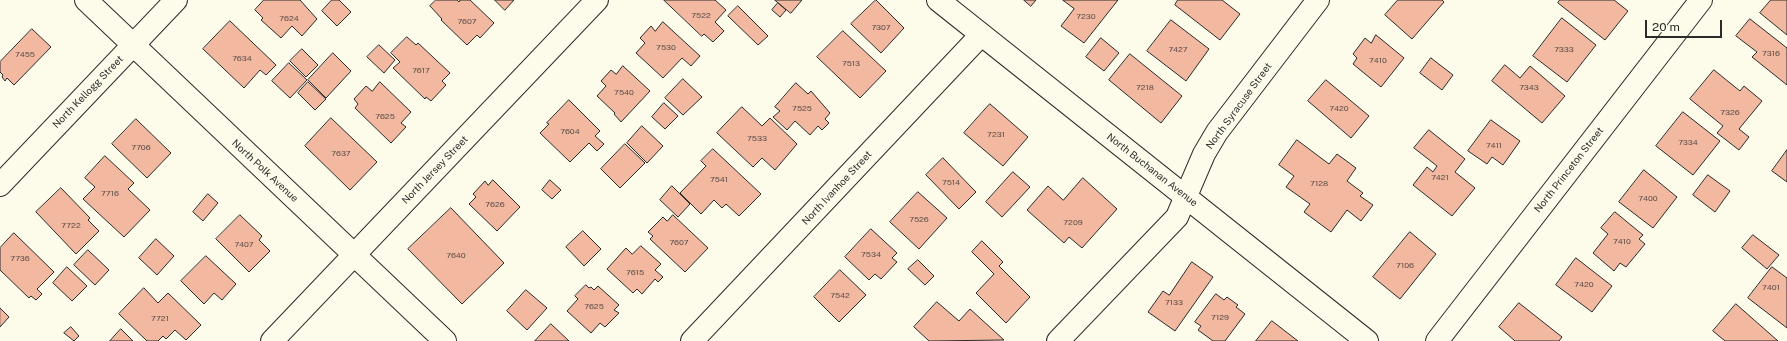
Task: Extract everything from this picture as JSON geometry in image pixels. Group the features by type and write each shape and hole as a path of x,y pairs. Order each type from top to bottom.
{"street":[{"name":"North Polk Avenue","path":"86,0 445,341"},
{"name":"North Kellogg Street","path":"0,185 176,0"},
{"name":"North Jersey Street","path":"272,341 598,0"},
{"name":"North Buchanan Avenue","path":"938,0 1366,341"},
{"name":"North Syracuse Street","path":"1058,341 1177,217 1204,154 1216,132 1318,0"},
{"name":"North Princeton Street","path":"1437,341 1701,0"},
{"name":"North Ivanhoe Street","path":"692,341 982,35"}],"building":[{"path":"264,0 300,0 317,19 302,36 292,26 281,38 261,20 263,18 255,10"},
{"path":"332,0 339,0 351,12 337,26 322,11"},
{"path":"436,0 457,0 459,2 460,0 470,0 494,23 480,38 477,35 467,45 441,20 442,19 430,6"},
{"path":"495,0 514,0 505,10"},
{"path":"664,0 715,0 726,10 715,22 724,31 713,42 704,34 702,36"},
{"path":"775,0 802,0 791,13"},
{"path":"876,0 904,28 881,53 851,24"},
{"path":"1024,0 1036,0 1031,6"},
{"path":"1063,0 1118,0 1084,43 1061,26 1074,9"},
{"path":"1178,0 1222,0 1240,14 1220,40 1175,5"},
{"path":"1398,0 1442,0 1444,2 1412,39 1385,15"},
{"path":"1560,0 1614,0 1628,11 1605,40 1558,3"},
{"path":"1771,0 1787,0 1787,35 1760,13"},
{"path":"778,3 786,10 780,17 772,10"},
{"path":"738,6 768,36 758,45 728,16"},
{"path":"1562,18 1596,45 1567,82 1533,56"},
{"path":"1750,19 1787,48 1787,85 1752,57 1757,52 1736,36"},
{"path":"1171,20 1209,49 1186,81 1147,51"},
{"path":"230,21 276,65 266,75 260,70 244,88 203,49"},
{"path":"663,22 700,56 691,66 682,58 663,78 636,53 645,43 640,38 651,26 655,31"},
{"path":"32,29 51,47 14,85 7,78 5,81 2,77 3,75 0,72 0,62"},
{"path":"843,31 886,71 860,98 817,57"},
{"path":"1376,35 1404,58 1381,87 1353,64 1357,58 1353,54 1365,38 1371,43"},
{"path":"407,37 416,45 418,43 450,73 442,81 446,85 431,101 426,97 425,99 393,68 400,62 391,53"},
{"path":"1101,38 1119,53 1104,71 1086,57"},
{"path":"379,45 395,60 384,73 367,57"},
{"path":"302,49 318,65 306,77 290,61"},
{"path":"333,53 351,71 326,98 308,80"},
{"path":"1130,54 1182,96 1161,123 1109,80"},
{"path":"1431,58 1453,75 1442,90 1420,73"},
{"path":"289,63 307,80 290,98 272,81"},
{"path":"1505,65 1520,78 1530,66 1565,96 1542,123 1492,81"},
{"path":"623,66 650,91 621,122 614,114 615,113 597,96 606,86 601,81 611,70 616,74"},
{"path":"1714,70 1740,91 1744,86 1762,101 1739,129 1749,137 1739,150 1717,133 1723,126 1690,99"},
{"path":"683,79 702,97 683,115 665,98"},
{"path":"1326,80 1369,116 1351,138 1308,101"},
{"path":"308,82 326,99 315,110 298,93"},
{"path":"380,82 411,112 401,123 406,127 391,143 355,108 358,104 354,99 366,86 372,91"},
{"path":"796,83 808,94 811,91 830,113 825,119 829,123 822,130 818,126 810,135 795,121 787,130 773,117 780,111 775,107"},
{"path":"569,100 600,131 595,136 604,144 597,151 589,143 570,162 540,133 549,124 547,123"},
{"path":"664,103 678,116 665,129 652,117"},
{"path":"990,104 1028,137 1003,166 964,133"},
{"path":"742,107 762,126 770,118 797,144 775,170 762,158 753,167 717,133"},
{"path":"1683,112 1720,141 1693,175 1656,146"},
{"path":"331,118 377,162 350,190 305,146"},
{"path":"136,119 171,153 147,178 112,144"},
{"path":"1491,120 1520,141 1503,165 1492,157 1487,164 1468,151"},
{"path":"642,126 663,146 647,163 627,143"},
{"path":"1429,130 1465,159 1455,172 1475,188 1452,216 1413,185 1427,167 1433,172 1437,166 1414,148"},
{"path":"1297,140 1329,164 1337,154 1356,168 1347,181 1363,193 1360,196 1373,205 1361,221 1347,210 1331,232 1304,212 1310,204 1286,187 1294,176 1279,165"},
{"path":"625,144 645,163 620,188 601,169"},
{"path":"713,149 761,194 739,216 726,204 722,208 714,200 701,214 680,193 706,166 701,161"},
{"path":"1787,150 1787,182 1772,171"},
{"path":"105,156 134,183 128,189 150,210 124,237 83,199 95,187 85,178"},
{"path":"943,158 976,192 959,209 926,175"},
{"path":"1644,170 1677,197 1653,228 1619,202"},
{"path":"1013,172 1030,187 1002,217 986,202"},
{"path":"1708,175 1730,191 1715,212 1693,195"},
{"path":"1083,178 1117,209 1082,248 1069,237 1064,243 1027,210 1048,186 1063,200"},
{"path":"493,180 520,207 497,231 469,204 476,197 473,194 485,181 488,185"},
{"path":"550,180 561,190 552,199 542,190"},
{"path":"672,186 690,204 678,217 660,200"},
{"path":"61,188 90,218 88,220 99,231 76,254 36,212"},
{"path":"918,192 947,218 919,249 890,222"},
{"path":"208,194 218,203 203,221 193,212"},
{"path":"451,208 504,263 462,304 408,249"},
{"path":"1615,212 1643,235 1639,239 1645,244 1626,267 1620,263 1614,271 1593,253 1608,234 1601,228"},
{"path":"240,215 262,236 259,240 270,251 249,272 216,239"},
{"path":"673,215 708,248 685,272 650,239 653,236 648,232 663,217 667,221"},
{"path":"871,229 897,253 892,258 897,262 881,279 875,274 869,280 845,257"},
{"path":"583,231 601,249 584,266 566,247"},
{"path":"1410,232 1436,254 1400,299 1373,277"},
{"path":"14,233 54,272 37,289 42,294 36,300 31,296 29,298 0,270 0,248"},
{"path":"1753,235 1779,255 1767,269 1742,248"},
{"path":"156,239 174,256 157,275 139,258"},
{"path":"982,241 1003,262 999,266 1030,297 1006,323 976,293 994,274 972,252"},
{"path":"641,246 661,264 655,270 663,277 658,282 655,279 642,294 637,289 633,293 607,269 626,248 632,254"},
{"path":"88,250 109,270 95,285 74,265"},
{"path":"206,256 236,284 222,300 214,293 204,304 181,281"},
{"path":"1576,258 1612,286 1592,312 1556,285"},
{"path":"918,260 934,276 925,285 908,269"},
{"path":"1192,262 1213,277 1175,331 1148,312 1163,291 1169,295"},
{"path":"67,267 87,286 72,301 53,283"},
{"path":"1772,267 1787,278 1787,328 1748,298"},
{"path":"840,270 866,295 839,322 814,297"},
{"path":"586,285 594,290 598,286 619,305 614,310 619,313 605,327 600,323 591,333 567,311 578,299 575,296"},
{"path":"144,288 158,303 168,293 201,325 186,340 175,330 166,339 163,336 158,341 147,341 119,314"},
{"path":"526,290 547,308 527,330 507,311"},
{"path":"1216,294 1224,300 1227,297 1238,305 1236,307 1245,314 1225,341 1213,341 1198,330 1201,326 1195,322"},
{"path":"937,302 959,321 970,309 1004,340 929,341 914,327"},
{"path":"1519,303 1562,337 1559,341 1515,341 1499,327"},
{"path":"1736,304 1778,341 1725,341 1713,331"},
{"path":"0,308 9,317 0,327"},
{"path":"1272,321 1298,341 1256,341"},
{"path":"551,324 569,341 535,341"},
{"path":"71,327 79,336 74,341 64,333"},
{"path":"121,329 133,341 110,341"}]}
